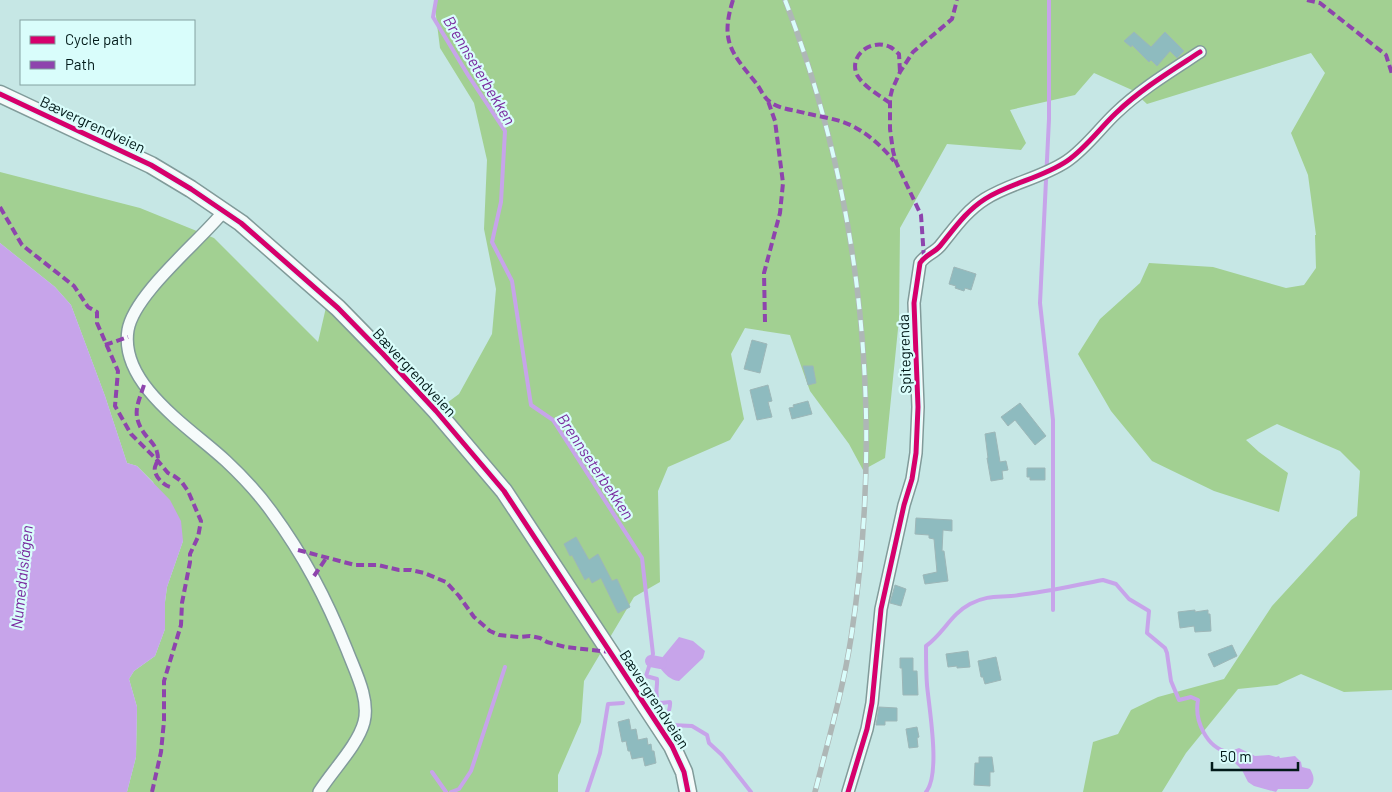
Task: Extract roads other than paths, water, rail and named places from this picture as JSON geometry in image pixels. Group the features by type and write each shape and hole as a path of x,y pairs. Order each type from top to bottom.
{"main road":[{"name":"Bævergrendveien","path":"0,94 164,173 224,211 338,308 390,361 484,466 514,505 672,746 684,772 688,792"}],"street":[{"name":"Spitegrenda","path":"848,792 867,729 884,592 904,504 912,479 916,453 918,407 914,303 920,263 938,247 955,225 978,204 994,194 1030,180 1068,161 1140,92 1200,52"},
{"path":"224,211 142,300 130,320 128,331 130,357 144,385 172,414 237,472 270,511 307,563 335,620 360,682 365,713 364,722 359,734 319,792"}],"water":[{"name":"Numedalslågen","path":"0,243 55,287 71,305 105,396 127,463 137,466 170,500 181,521 183,541 167,587 165,629 155,656 134,671 129,679 137,707 136,757 127,792 0,792"},
{"path":"679,637 693,641 705,651 703,658 679,681 670,678 660,668 661,659"},
{"path":"1239,748 1255,756 1269,755 1279,756 1280,758 1295,756 1301,762 1302,767 1310,769 1313,775 1313,782 1308,789 1278,789 1276,792 1254,786 1248,782 1242,770 1230,758 1228,752"}],"waterway":[{"name":"Brennseterbekken","path":"436,0 433,17 505,131 501,202 492,242 512,281 531,405 553,420 642,558 653,654 646,676 657,679 656,696 659,702 670,702 667,720 671,725 692,726 707,735 709,743 722,755 751,792"},
{"path":"1049,0 1049,119 1040,303 1053,420 1053,610"},
{"path":"926,792 933,771 933,740 927,680 926,646 963,608 977,601 1103,580 1116,584 1129,599 1149,611 1147,633 1165,648 1171,681 1179,700 1191,697 1198,700 1197,708 1200,725 1208,739 1214,745 1228,752"},
{"path":"651,661 661,663"},
{"path":"451,792 459,789 471,771 505,667"},
{"name":"Brennseterbekken","path":"587,792 600,753 608,704 623,703"},
{"path":"432,772 446,792"}],"railway":[{"path":"785,0 812,77 833,155 849,235 860,314 865,395 866,476 861,557 851,638 840,696 815,792"}]}
